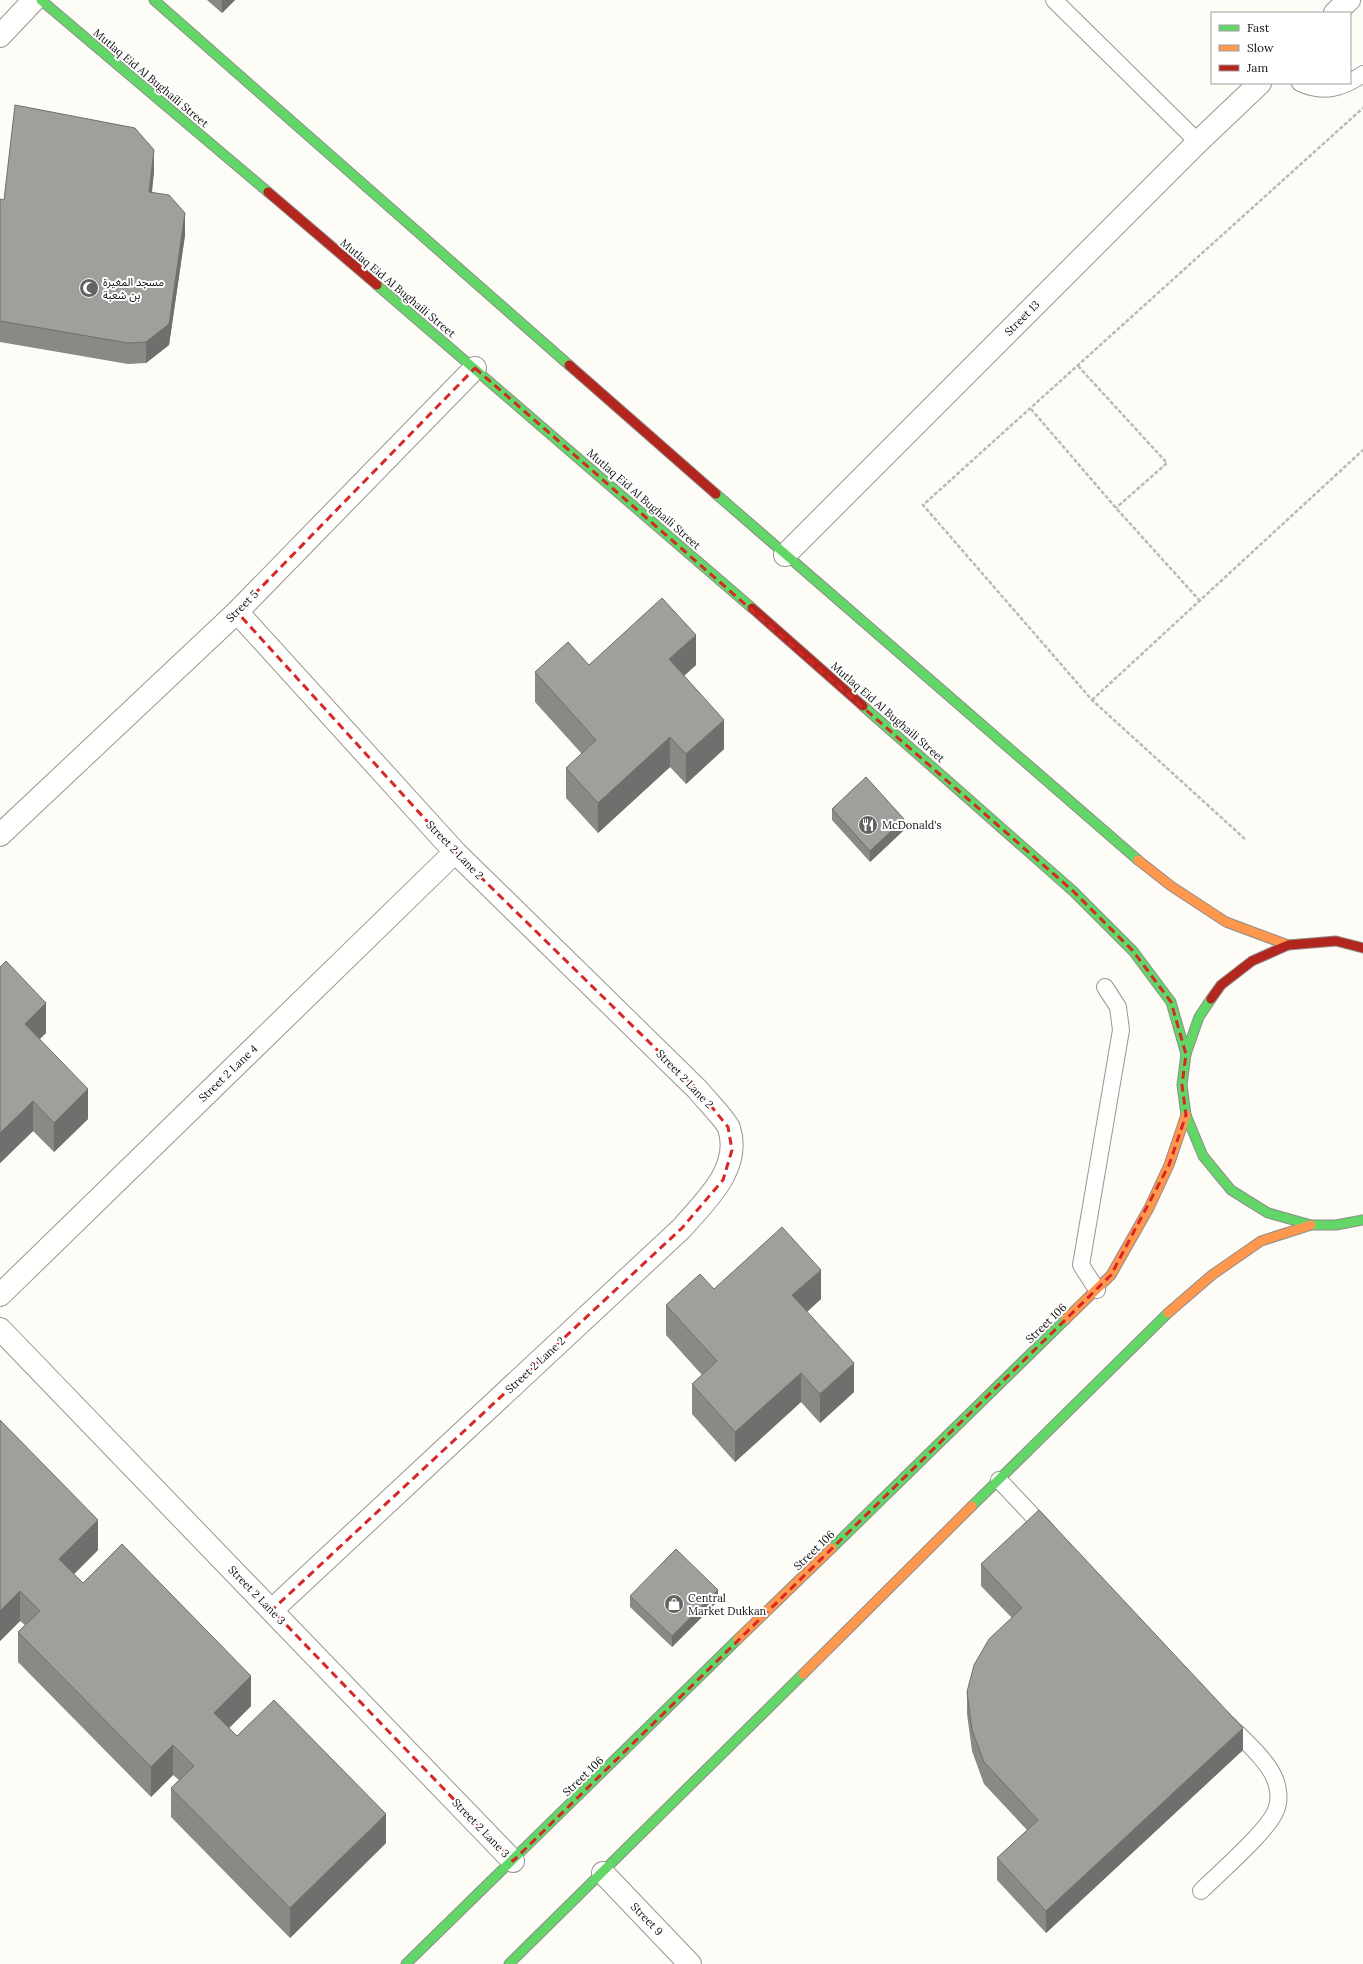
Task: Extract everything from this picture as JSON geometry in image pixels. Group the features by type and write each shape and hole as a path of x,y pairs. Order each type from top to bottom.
{"street":[{"path":"0,36 34,0"},
{"name":"Mutlaq Eid Al Bughaili Street","path":"41,0 475,368 723,583 1073,891 1133,951 1171,1002 1186,1054"},
{"path":"154,0 785,555 1116,842 1171,886 1226,922 1288,945"},
{"path":"1336,12 1349,0"},
{"name":"Street 13","path":"785,555 1198,142 1259,84"},
{"name":"Street 5","path":"0,835 237,612 475,368"},
{"name":"Street 2 Lane 2","path":"237,612 455,852 698,1090 728,1127 732,1150 723,1180 682,1228 272,1610"},
{"name":"Street 2 Lane 4","path":"0,1295 455,852"},
{"path":"1362,1220 1336,1225 1311,1225 1268,1213 1231,1190 1203,1156 1186,1115 1182,1085 1186,1054 1198,1017 1221,985 1252,960 1288,945 1336,941 1363,948"},
{"name":"Street 106","path":"406,1964 1111,1275 1149,1208 1169,1165 1186,1115"},
{"path":"509,1964 603,1873 1157,1322 1212,1275 1261,1240 1311,1225"},
{"name":"Street 2 Lane 3","path":"0,1329 513,1861"},
{"name":"Street 9","path":"603,1873 690,1964"}],"lane":[{"path":"1054,0 1198,142"},
{"path":"1351,83 1363,74"},
{"path":"1302,84 1310,88 1330,89 1349,84"},
{"path":"1097,1290 1081,1265 1121,1030 1118,1007 1105,987"},
{"path":"999,1480 1059,1544"},
{"path":"1201,1891 1268,1824 1276,1810 1279,1794 1274,1778 1265,1764 1216,1712"}],"path":[{"path":"1245,839 1092,700 923,505 1363,108"},
{"path":"1078,366 1167,463 1116,508"},
{"path":"1031,409 1116,508 1200,601"},
{"path":"1092,700 1363,450"}],"highlighted area":[{"path":"475,368 1073,891 1133,951 1171,1002 1186,1054 1182,1085 1186,1115 1169,1165 1111,1275 513,1861 272,1610 682,1228 723,1180 732,1150 728,1127 698,1090 455,852 237,612"}],"building":[{"name":"مسجد المغيرة بن شعبة","path":"15,105 135,128 154,150 149,192 169,195 185,213 169,324 146,342 128,343 0,321 0,199 4,200"},
{"path":"662,598 696,635 669,659 724,720 686,754 670,737 598,803 566,768 596,740 535,672 568,642 589,665"},
{"name":"McDonald's","path":"866,777 904,819 870,851 832,809"},
{"path":"6,961 46,1003 25,1024 88,1089 54,1123 33,1101 0,1133 0,967"},
{"path":"782,1227 821,1270 792,1295 854,1363 820,1394 801,1373 735,1432 692,1384 717,1361 666,1305 700,1274 714,1289"},
{"path":"0,1420 98,1520 59,1559 83,1583 122,1544 251,1676 214,1713 237,1736 274,1700 386,1814 290,1908 171,1788 194,1766 173,1745 151,1767 18,1632 40,1611 20,1591 0,1611"},
{"path":"1039,1510 1243,1728 1046,1911 997,1858 1038,1820 984,1762 972,1730 967,1692 974,1665 989,1639 1022,1608 981,1564"},
{"name":"Central Market Dukkan","path":"676,1549 718,1590 672,1636 630,1596"}],"traffic: fast":[{"path":"41,0 268,192"},
{"path":"154,0 569,365"},
{"path":"377,285 752,608"},
{"path":"716,494 1138,860"},
{"path":"863,706 1073,891 1133,951 1171,1002 1186,1054"},
{"path":"1211,999 1199,1017 1186,1054 1182,1085 1186,1115 1203,1156 1231,1190 1268,1213 1311,1225 1336,1225 1363,1220"},
{"path":"972,1506 1168,1313"},
{"path":"832,1548 1066,1319"},
{"path":"406,1964 738,1639"},
{"path":"509,1964 803,1674"}],"traffic: slow":[{"path":"1138,860 1171,886 1226,922 1288,945"},
{"path":"1066,1319 1111,1275 1149,1208 1169,1165 1186,1115"},
{"path":"1168,1313 1212,1275 1261,1241 1311,1225"},
{"path":"803,1674 972,1506"},
{"path":"738,1639 832,1548"}],"traffic: jam":[{"path":"268,192 377,285"},
{"path":"569,365 716,494"},
{"path":"752,608 863,706"},
{"path":"1211,999 1221,985 1252,961 1288,945 1336,941 1363,948"}],"place":[{"name":"مسجد المغيرة بن شعبة","path":"89,288"},
{"name":"McDonald's","path":"868,825"},
{"name":"Central Market Dukkan","path":"674,1604"}]}
